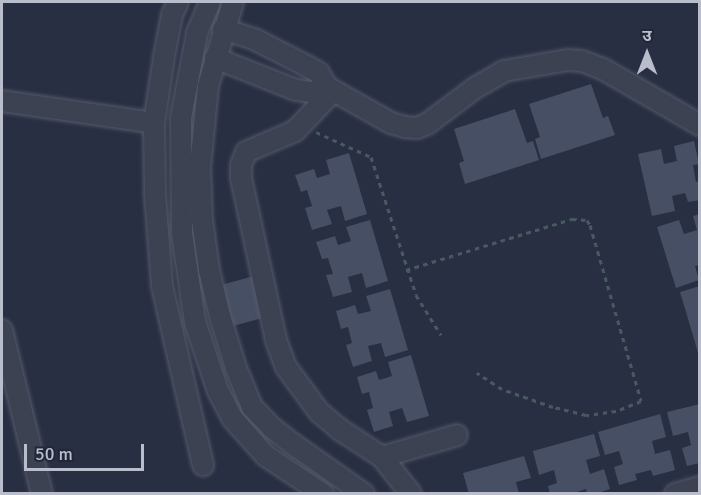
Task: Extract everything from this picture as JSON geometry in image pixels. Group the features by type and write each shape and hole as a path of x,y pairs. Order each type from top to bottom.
{"street":[{"path":"178,2 168,36 154,123 162,286 182,383 203,465"},
{"path":"210,2 197,33 180,126 182,233 195,322 218,391 233,419 266,456 323,494"},
{"path":"233,2 219,43 203,129 202,220 209,270 236,368 252,408 293,444 364,494"},
{"path":"197,33 219,43 296,90 313,92 330,89"},
{"path":"219,43 256,40 319,73 330,89 391,123 417,128 439,117 475,88 504,71 568,60 582,61 603,69 699,125"},
{"path":"330,89 301,125 285,137 246,152 241,165 241,178 276,340 286,367 319,412 339,429 382,457 411,494"},
{"path":"2,101 203,129"},
{"path":"2,330 42,494"},
{"path":"382,457 457,435"},
{"path":"675,494 699,487"}],"path":[{"path":"301,125 371,157 406,270 416,295 441,335"},
{"path":"406,270 572,219 586,220 590,225 641,401 616,411 586,415 554,408 502,389 477,373"}],"building":[{"path":"591,84 603,118 608,116 615,135 541,159 535,139 540,137 529,104"},
{"path":"515,109 527,143 533,141 539,160 465,184 459,163 464,161 454,129"},
{"path":"694,141 699,164 693,165 696,182 700,181 700,200 688,202 685,193 672,196 675,211 652,216 638,154 661,149 664,164 677,161 674,146"},
{"path":"349,153 367,214 345,221 341,206 327,210 332,224 312,230 305,208 312,206 307,190 301,192 295,175 314,169 317,178 330,174 326,160"},
{"path":"700,214 700,265 695,266 699,280 676,288 657,227 679,220 684,234 697,230 693,216"},
{"path":"370,220 388,281 366,288 362,273 348,277 352,292 333,297 326,275 333,274 328,258 322,259 316,242 335,236 338,245 351,241 346,227"},
{"path":"258,275 270,316 233,326 221,285"},
{"path":"700,286 700,356 699,356 680,292"},
{"path":"390,289 408,350 385,357 381,343 368,346 372,361 353,367 346,345 352,343 348,327 341,329 336,311 355,305 358,314 371,311 366,296"},
{"path":"411,355 429,416 407,422 402,408 389,412 393,426 374,432 367,410 373,408 369,392 362,394 357,377 376,371 379,380 392,376 388,362"},
{"path":"700,404 700,463 687,466 682,448 691,445 688,432 673,436 667,412"},
{"path":"660,414 666,437 652,441 655,454 670,450 675,470 653,476 651,470 635,474 637,480 619,485 614,467 623,464 619,451 605,455 598,432"},
{"path":"594,434 600,456 586,460 590,474 604,469 610,489 594,494 587,494 586,489 570,494 550,494 548,486 557,483 554,470 539,475 533,451"},
{"path":"524,456 531,478 516,482 519,494 469,494 463,473"}]}
